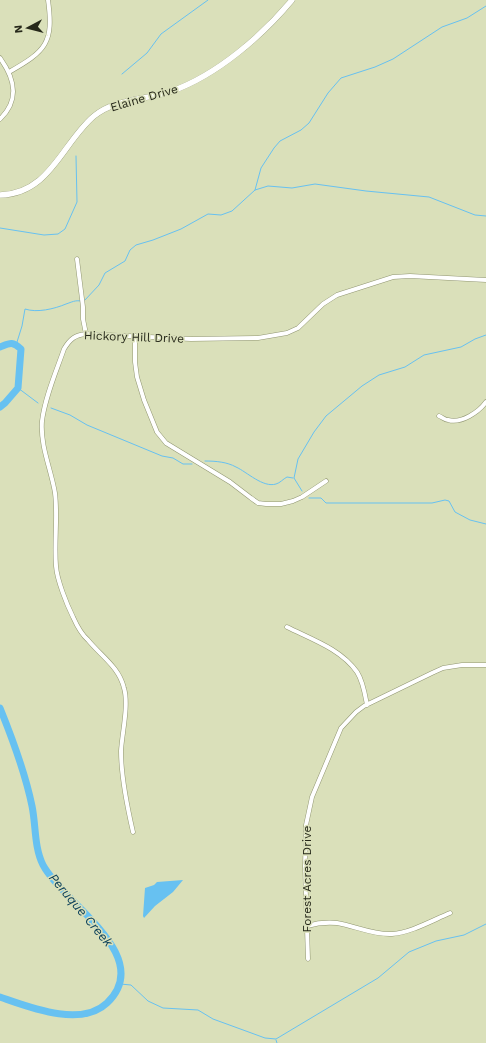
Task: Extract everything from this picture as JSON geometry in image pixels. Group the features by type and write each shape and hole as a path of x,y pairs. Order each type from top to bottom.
{"street":[{"path":"9,72 32,58 46,43 49,36 50,23 48,0"},
{"name":"Elaine Drive","path":"0,195 22,191 42,178 52,168 82,127 103,110 128,101 172,91 184,86 218,66 265,29 292,0"},
{"path":"0,58 9,72 12,81 13,95 8,110 0,119"},
{"path":"77,259 86,334"},
{"name":"Hickory Hill Drive","path":"133,832 125,792 121,752 125,689 120,676 114,667 79,629 72,616 56,567 55,493 43,442 42,431 44,414 64,349 69,341 74,337 86,334 191,339 258,338 287,333 298,328 323,304 337,295 393,277 410,276 486,280"},
{"path":"135,336 135,362 137,377 144,400 157,432 166,442 230,482 258,503 281,504 293,501 302,497 326,481"},
{"path":"439,416 449,421 457,420 476,412 486,402"},
{"path":"287,627 327,646 349,663 357,673 363,685 367,704"},
{"name":"Forest Acres Drive","path":"308,959 305,860 306,829 312,797 341,728 345,722 367,704 443,668 462,665 486,665"},
{"path":"307,926 330,922 378,933 392,934 404,931 450,913"}],"water":[{"path":"183,880 173,892 155,906 144,918 145,888 154,885 157,882"}],"waterway":[{"path":"122,74 147,53 161,34 208,0"},
{"path":"255,190 261,168 274,148 280,141 301,130 309,123 328,93 341,78 375,67 393,59 442,27 467,18 486,6"},
{"path":"0,228 44,235 58,234 65,229 77,202 76,156"},
{"path":"85,300 99,285 105,273 125,261 130,250 136,245 181,229 208,214 221,215 232,211 255,190 268,186 292,188 315,184 429,197 475,215 486,216"},
{"path":"21,349 17,342 25,309 35,311 46,310 74,301 81,301"},
{"path":"302,491 294,478 298,459 314,432 326,416 362,386 379,375 405,367 424,355 461,347 486,335"},
{"name":"Peruque Creek","path":"0,347 6,344 11,344 21,349 18,388 0,407"},
{"path":"18,388 38,403"},
{"path":"51,408 70,415 87,425 162,456 173,458 183,464 192,464"},
{"path":"205,461 221,462 233,465 255,479 271,485 279,483 287,477 293,478"},
{"path":"309,498 321,498 326,503 432,503 445,500 449,501 455,512 470,520 486,524"},
{"name":"Peruque Creek","path":"0,708 26,781 32,806 38,851 43,865 68,896 101,931 114,949 120,967 119,985 107,1003 96,1010 83,1014 69,1015 40,1010 0,997"},
{"path":"120,984 131,985 148,1001 163,1008 198,1010 213,1019 265,1038 276,1039 378,978 409,952 436,941 464,935 486,924"}]}
